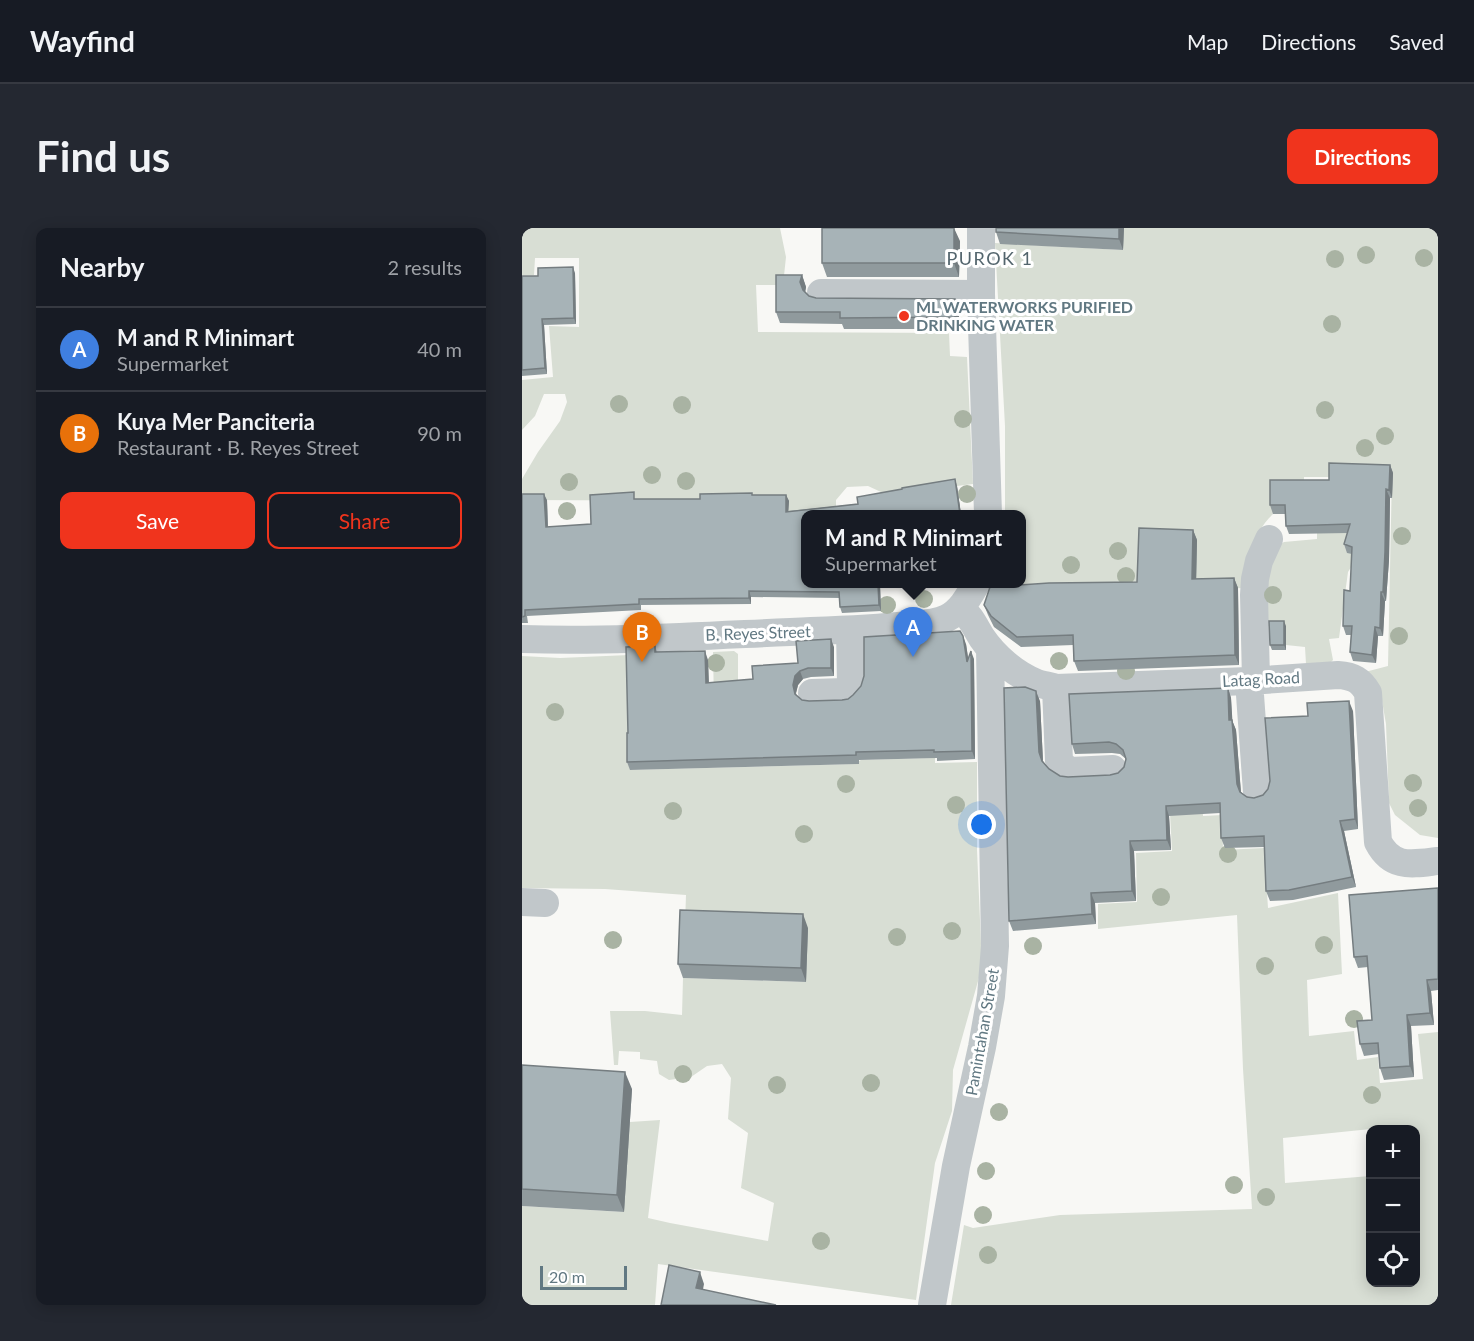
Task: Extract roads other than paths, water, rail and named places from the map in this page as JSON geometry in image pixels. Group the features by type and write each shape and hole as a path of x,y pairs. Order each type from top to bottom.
{"street":[{"path":"981,228 988,510"},
{"path":"821,293 981,294"},
{"path":"1257,792 1252,680 1254,595 1259,561 1269,539"},
{"name":"B. Reyes Street","path":"522,639 662,637 886,627 939,621 946,618 960,608 973,588"},
{"name":"Latag Road","path":"960,608 970,617 990,648 1018,674 1036,683 1056,688 1338,675 1348,675 1357,679 1368,693 1378,842 1390,858 1399,862 1409,864 1438,861"},
{"path":"813,693 844,692 851,684 850,630"},
{"name":"Pamintahan Street","path":"932,1305 956,1166 982,1047 992,986 995,945 990,648"},
{"path":"1056,688 1059,762 1071,771 1113,770"}],"place":[{"name":"ML WATERWORKS PURIFIED DRINKING WATER","path":"904,316"},
{"name":"M and R Minimart","path":"913,657"},
{"name":"Kuya Mer Panciteria","path":"642,662"}],"district":[{"name":"PUROK 1","path":"990,259"}]}
